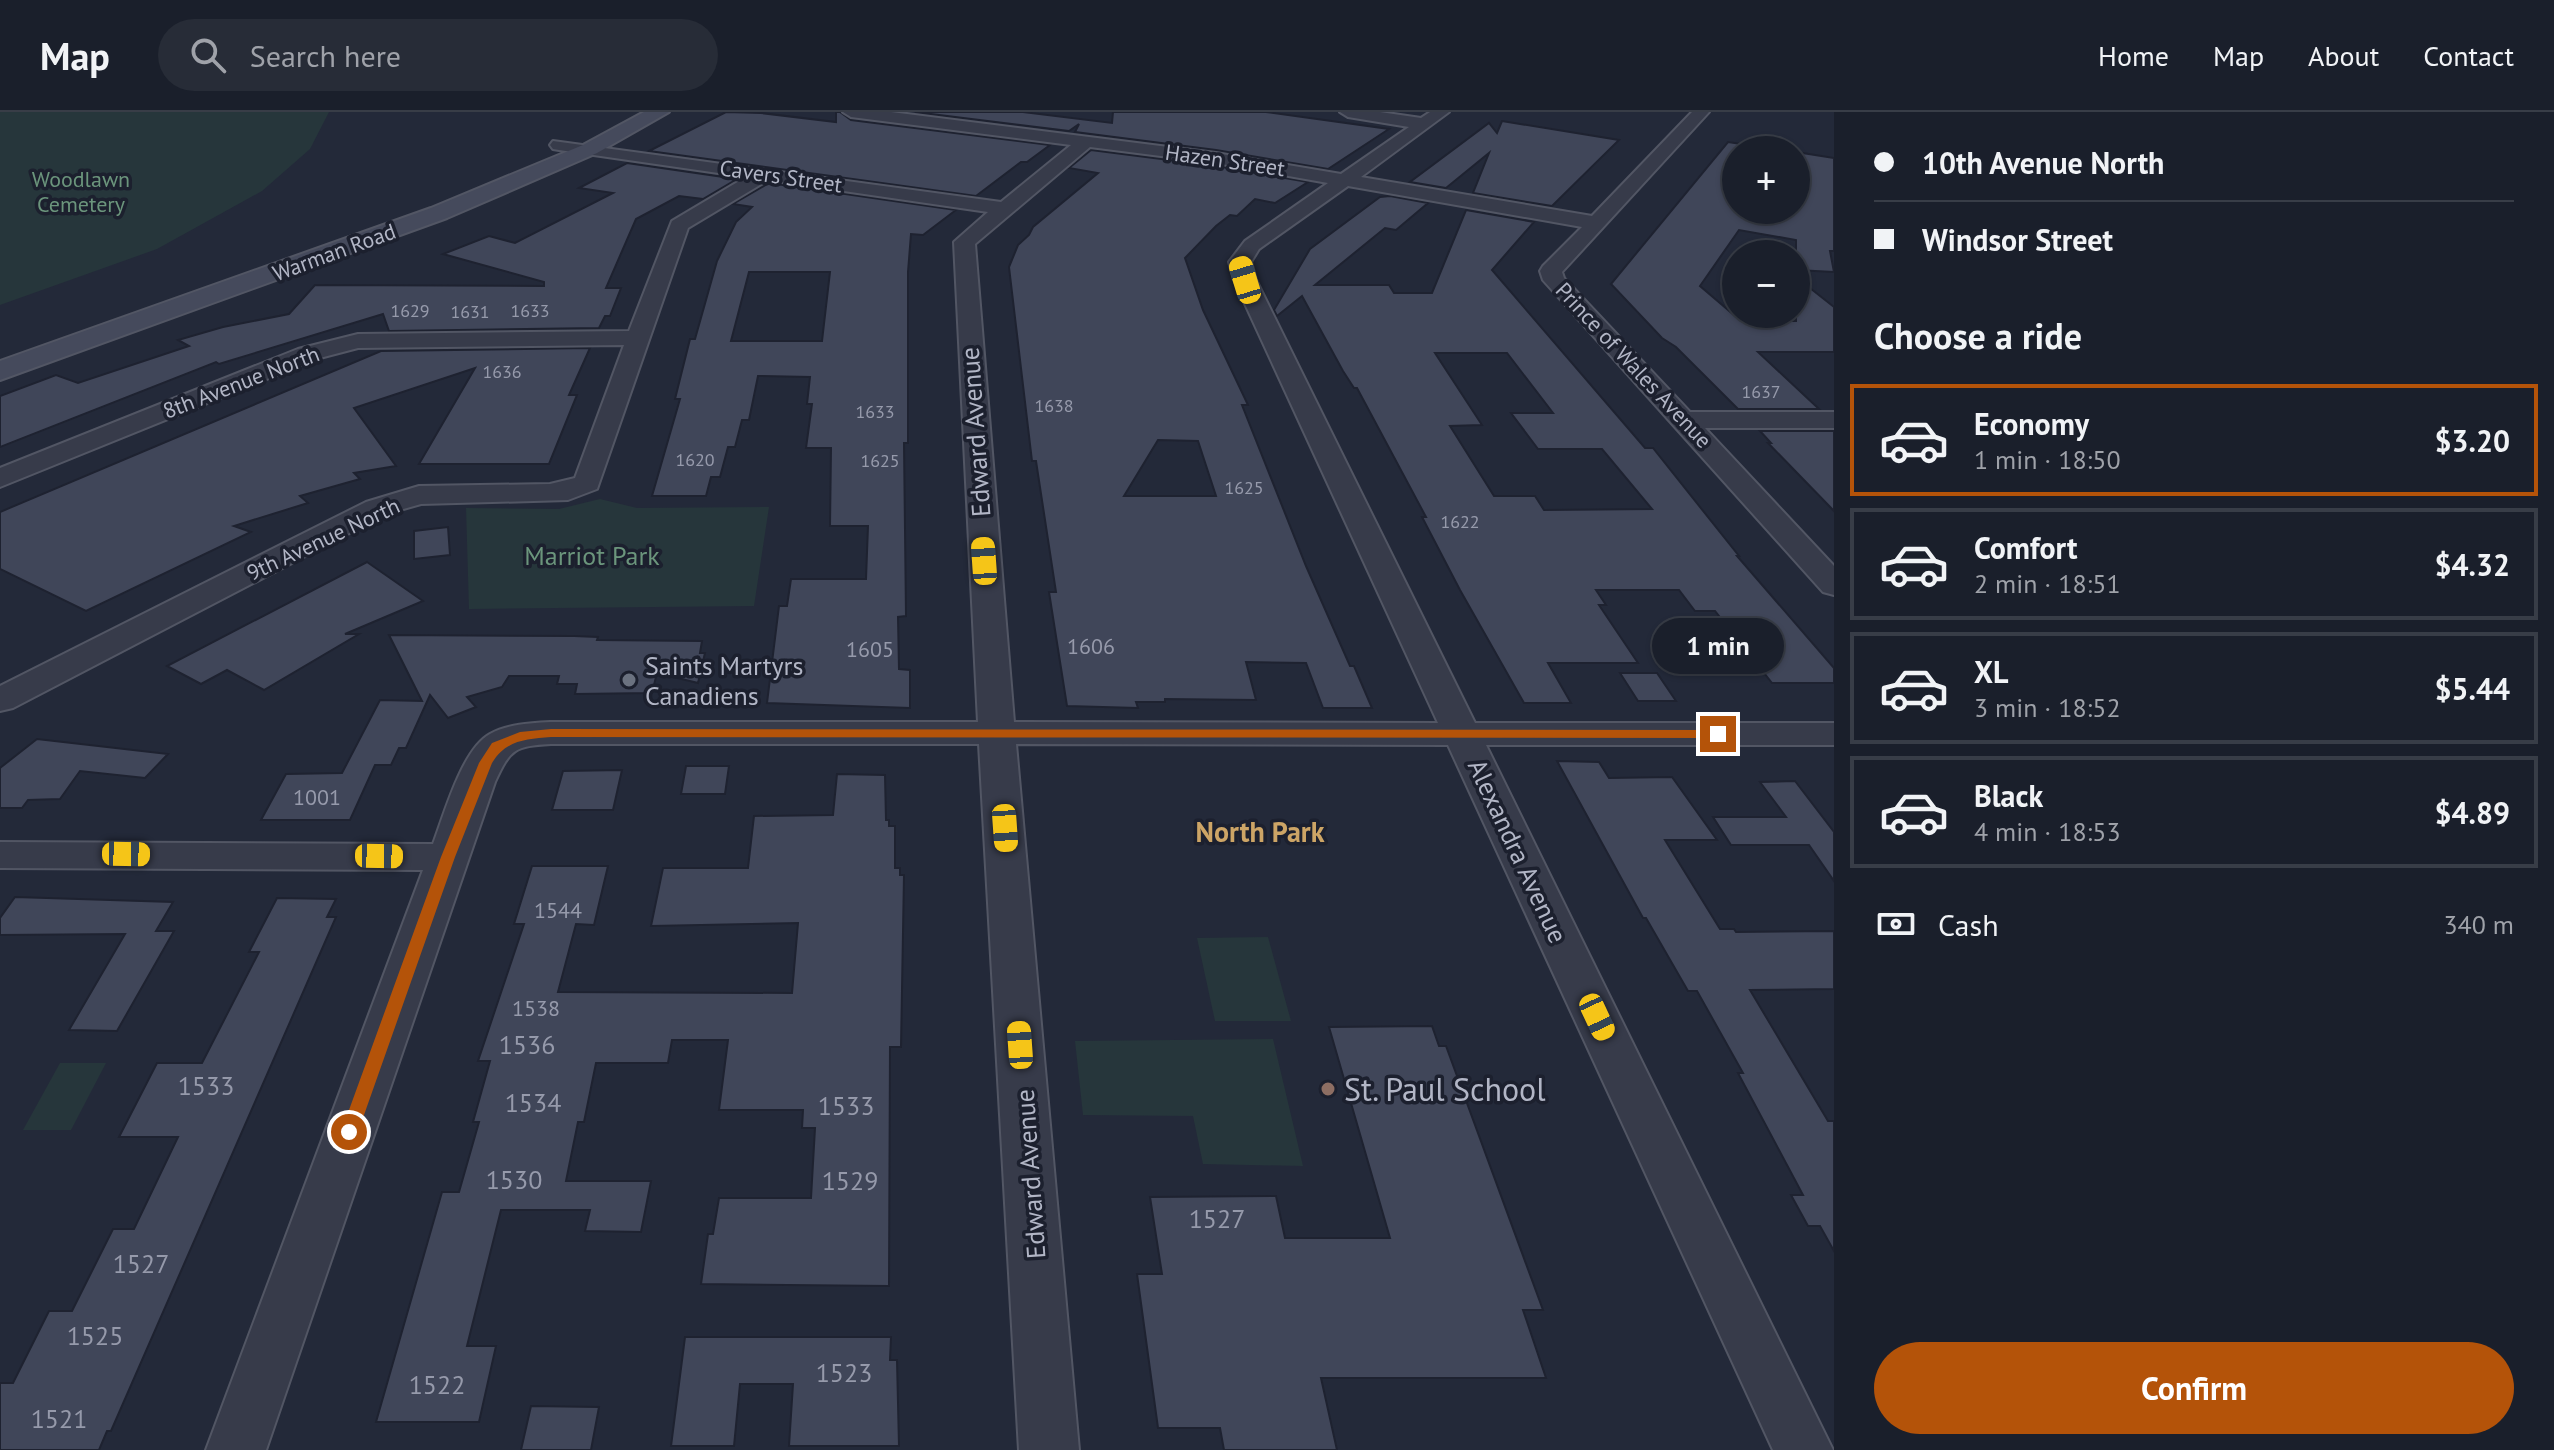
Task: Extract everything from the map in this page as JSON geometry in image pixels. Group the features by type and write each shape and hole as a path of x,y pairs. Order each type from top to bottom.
{"main road":[{"name":"Warman Road","path":"0,354 440,198 627,112"},
{"name":"Warman Road","path":"0,371 425,218 590,149 659,112"}],"street":[{"name":"Hazen Street","path":"851,112 1230,160 1596,223"},
{"path":"1348,112 1432,118"},
{"name":"Prince of Wales Avenue","path":"1701,112 1551,271 1554,280 1834,585"},
{"name":"Alexandra Avenue","path":"1432,118 1252,245 1240,262 1245,280 1803,1450"},
{"name":"Edward Avenue","path":"1049,1450 964,242 1086,142"},
{"name":"Cavers Street","path":"559,145 1003,208"},
{"name":"9th Avenue North","path":"0,700 376,508 419,495 550,493 568,491 587,483 679,225 765,174"},
{"name":"8th Avenue North","path":"0,478 307,354 358,341 637,338"},
{"path":"1685,420 1834,420"},
{"path":"236,1450 448,857 486,763 496,746 520,736 551,733 1834,734"},
{"path":"0,855 448,857"}],"green space":[{"name":"Woodlawn Cemetery","path":"0,112 329,112 310,149 262,191 157,249 0,305"},
{"name":"Marriot Park","path":"600,499 637,508 769,507 754,606 469,609 466,508 559,509"},
{"path":"1268,937 1291,1021 1215,1021 1197,938"},
{"path":"1273,1039 1303,1166 1203,1164 1193,1116 1083,1115 1075,1041"},
{"path":"60,1063 106,1063 71,1130 23,1130"}],"building":[{"path":"726,112 836,122 836,112 840,112 851,120 1050,145 1027,162 1021,162 976,196 649,151"},
{"path":"915,112 1023,112 1112,123 1113,112 1266,112 1389,129 1328,169 1216,150 1075,132 1079,124 1069,131"},
{"path":"1502,121 1619,140 1552,206 1473,193 1489,153 1446,188 1410,182 1489,123 1497,133"},
{"path":"1722,149 1722,224 1810,224 1810,154 1834,158 1834,251 1830,251 1834,272 1810,271 1810,240 1739,230 1732,240 1722,240 1722,254 1700,286 1722,305 1722,328 1810,328 1810,288 1834,307 1834,352 1758,352 1819,409 1738,409 1676,347 1662,338 1611,284"},
{"path":"1091,150 1216,166 1308,182 1275,203 1255,199 1237,216 1230,215 1216,226 1185,258 1203,310 1248,405 1242,405 1306,566 1372,708 1323,708 1306,663 1246,662 1256,700 1165,699 1165,702 1136,702 1138,708 1067,706 1049,592 1056,592 1036,461 1032,461 1009,267 1018,245 1033,227 1098,173 1069,168","holes":["1158,440 1198,441 1216,496 1124,496"]},
{"path":"627,163 737,179 703,199 679,196 636,219 606,288 621,288 610,316 605,316 599,328 389,331 383,314 219,364 216,362 0,447 0,396 56,375 78,383 189,346 178,340 289,314 315,285 544,286 544,282 443,254 489,236 515,243 613,193 579,188"},
{"path":"769,183 956,210 923,235 911,234 908,272 908,443 904,443 906,616 898,617 899,669 910,670 910,708 767,703 779,606 787,606 791,579 866,579 868,526 830,526 831,448 806,448 812,404 807,404 810,377 758,376 749,420 742,420 735,447 728,447 720,477 711,477 706,496 652,496 680,399 675,399 690,339 695,339 717,261 736,222 752,207 733,204","holes":["749,272 830,272 822,341 731,341"]},
{"path":"1380,197 1428,203 1396,230 1385,228 1315,285 1389,285 1394,293 1432,293 1466,210 1534,222 1492,270 1645,448 1653,448 1737,556 1834,668 1834,683 1772,683 1715,611 1695,611 1679,590 1596,590 1606,605 1599,605 1638,663 1548,663 1571,703 1524,703 1460,590 1422,517 1426,517 1357,388 1343,371 1302,296 1277,316 1274,310 1310,249","holes":["1435,353 1507,353 1553,413 1511,413 1538,449 1602,449 1652,509 1544,510 1535,496 1494,496 1450,426 1482,425"]},
{"path":"590,348 569,395 577,395 549,464 419,464 475,368 354,408 396,466 354,473 360,479 300,496 308,503 234,526 251,532 86,611 0,569 0,512 381,351"},
{"path":"1760,431 1834,431 1834,511 1768,443 1771,443"},
{"path":"448,527 450,555 414,559 414,531"},
{"path":"367,562 423,601 345,634 359,634 264,690 227,670 201,684 167,666"},
{"name":"Saints Martyrs Canadiens","path":"389,635 574,636 598,637 597,640 702,641 700,653 705,653 698,683 657,673 652,693 575,694 577,684 557,684 559,676 509,676 502,687 467,697 476,707 448,718 430,695 406,748 399,748 391,765 375,765 350,820 261,820 286,774 342,773 380,700 422,701"},
{"path":"1620,673 1657,673 1676,701 1638,701"},
{"path":"37,739 168,754 145,778 80,771 60,799 28,800 22,808 0,808 0,768"},
{"path":"1557,761 1599,762 1609,778 1672,777 1717,840 1665,840 1720,929 1734,929 1736,932 1834,931 1834,989 1750,990 1828,1121 1834,1121 1834,1251 1820,1226 1808,1226 1791,1195 1803,1195 1738,1073 1743,1073 1697,991 1688,991 1646,918 1643,918"},
{"path":"686,766 729,766 725,794 681,794"},
{"path":"622,770 613,810 552,810 563,771"},
{"path":"837,774 885,775 886,820 889,820 889,826 895,826 895,868 900,868 900,875 904,875 901,1047 890,1047 889,1286 701,1284 708,1234 713,1234 719,1198 811,1198 815,1128 802,1128 803,1110 719,1110 728,1040 672,1040 668,1063 596,1063 584,1122 578,1122 566,1181 651,1181 641,1232 585,1231 590,1210 501,1210 467,1346 496,1346 479,1422 376,1422 442,1192 459,1192 479,1122 473,1122 490,1061 478,1061 524,924 514,924 532,866 608,866 594,925 576,924 558,992 792,993 798,923 651,926 663,868 748,868 754,816 833,815"},
{"path":"1795,781 1834,832 1834,881 1809,845 1731,845 1713,817 1786,817 1760,782"},
{"path":"15,897 173,902 156,931 174,931 117,1031 69,1030 125,934 0,935 0,918"},
{"path":"277,898 336,899 327,917 336,917 111,1431 107,1431 99,1450 0,1450 0,1383 13,1383 49,1311 72,1311 113,1229 134,1229 178,1137 119,1137 157,1063 202,1063 259,952 249,952"},
{"name":"St. Paul School","path":"1432,1026 1439,1046 1446,1046 1543,1310 1523,1310 1546,1378 1321,1378 1337,1450 1224,1450 1220,1428 1158,1428 1137,1274 1162,1274 1150,1197 1276,1196 1285,1238 1390,1238 1329,1027"},
{"path":"685,1337 891,1337 890,1360 897,1360 899,1446 789,1446 793,1384 740,1384 734,1446 671,1446"},
{"path":"531,1406 599,1407 591,1450 521,1450"}],"place":[{"name":"Saints Martyrs Canadiens","path":"629,680"},
{"name":"St. Paul School","path":"1328,1089"}],"district":[{"name":"North Park","path":"1260,831"}],"route":[{"path":"349,1132 448,857 486,763 496,746 520,736 551,733 1718,734"}]}
